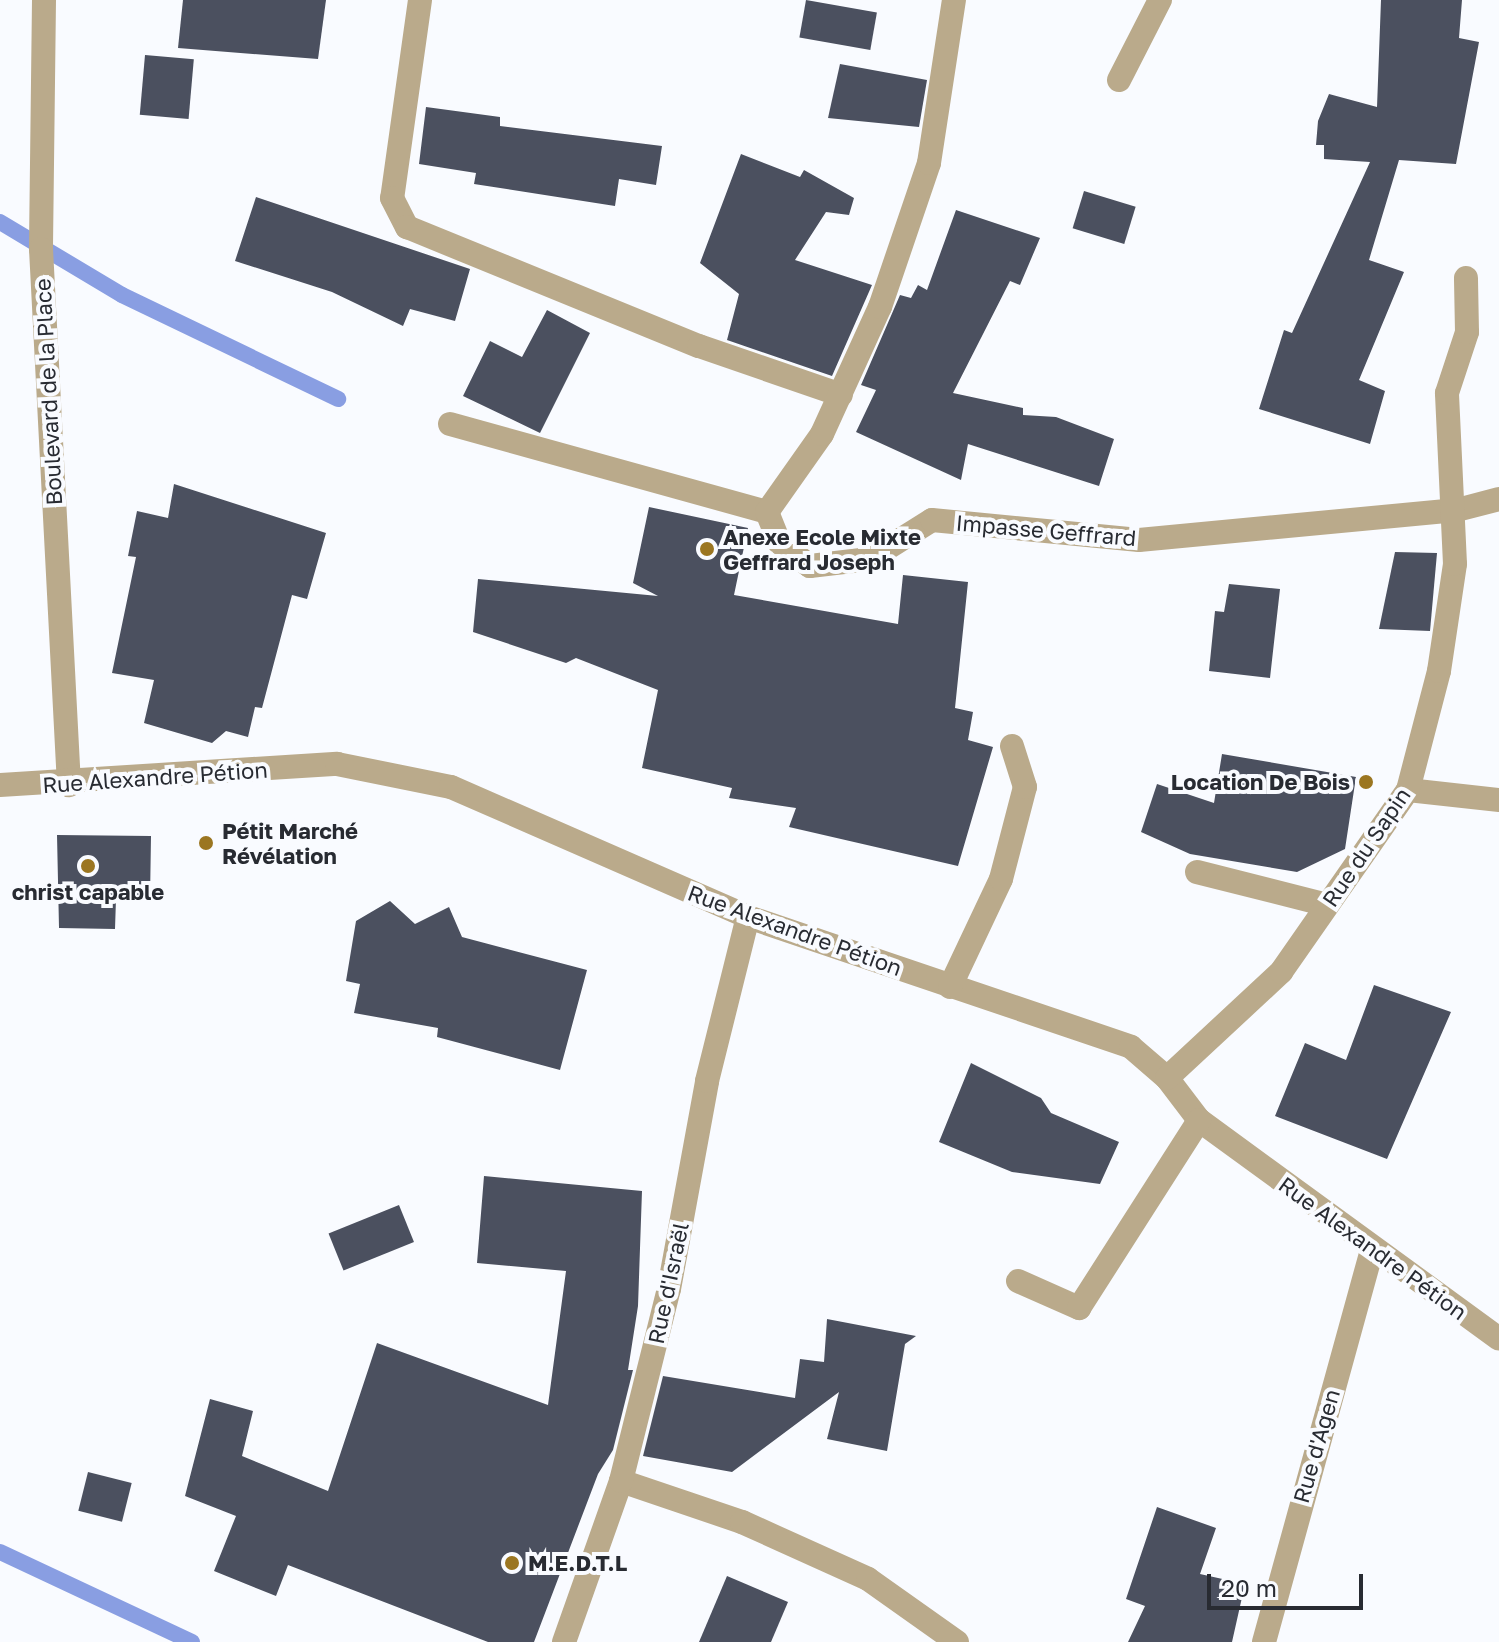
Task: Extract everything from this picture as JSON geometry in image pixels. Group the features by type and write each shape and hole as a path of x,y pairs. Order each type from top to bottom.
{"street":[{"name":"Boulevard de la Place","path":"44,0 41,249 69,785"},
{"path":"420,0 392,198 407,227 699,346 841,395"},
{"path":"450,424 767,512 841,395 880,307 929,163 954,0"},
{"path":"1119,80 1160,0"},
{"name":"Rue du Sapin","path":"1167,1078 1281,972 1408,790 1439,671 1457,510 1447,393 1467,332 1466,278"},
{"name":"Impasse Geffrard","path":"767,512 779,542 810,566 870,559 932,520 1139,540 1457,510 1499,499"},
{"path":"950,987 980,936 1025,787 1012,746"},
{"name":"Rue Alexandre Pétion","path":"0,785 69,785 337,764 451,787 748,917 1131,1047 1167,1078 1199,1120 1372,1251 1499,1339"},
{"path":"1408,790 1499,800"},
{"path":"1197,872 1327,905"},
{"name":"Rue d'Israël","path":"564,1642 621,1481 669,1289 707,1081 748,917"},
{"path":"1018,1281 1079,1308 1199,1120"},
{"name":"Rue d'Agen","path":"1264,1642 1372,1251"},
{"path":"621,1481 742,1522 868,1579 957,1642"}],"building":[{"path":"183,0 326,0 318,59 178,48"},
{"path":"806,0 877,13 870,50 799,37"},
{"path":"1381,0 1462,0 1459,38 1479,42 1456,164 1399,160 1369,260 1404,272 1359,380 1385,391 1370,444 1259,409 1284,330 1292,333 1370,162 1324,159 1324,145 1316,145 1318,121 1329,94 1377,107"},
{"path":"145,55 194,59 189,119 140,115"},
{"path":"840,64 927,80 919,127 828,118"},
{"path":"426,107 500,117 500,126 662,146 656,185 619,179 615,206 474,184 476,173 419,164"},
{"path":"741,154 800,177 804,170 854,198 849,215 826,212 795,260 872,285 832,376 727,340 739,294 700,263"},
{"path":"1084,191 1136,207 1124,244 1073,228"},
{"path":"256,197 470,269 455,321 410,309 403,326 332,292 235,261"},
{"path":"956,210 1040,238 1020,285 1010,281 953,393 1023,408 1023,415 1056,417 1114,439 1099,486 968,444 961,480 856,432 876,390 861,385 900,295 911,298 918,285 927,290"},
{"path":"547,310 590,333 540,433 463,396 490,341 522,357"},
{"path":"174,484 326,533 307,599 292,595 262,708 255,707 248,737 226,731 212,743 144,723 154,680 112,673 136,557 128,556 137,511 168,518"},
{"path":"649,507 748,528 734,595 898,624 903,575 968,582 955,708 973,712 968,740 993,747 958,866 789,827 796,808 729,798 732,788 642,768 658,690 576,658 566,663 473,632 478,579 658,596 633,583"},
{"path":"1395,552 1437,553 1430,631 1379,629"},
{"path":"1229,584 1280,589 1270,678 1209,671 1215,611 1224,612"},
{"path":"1222,754 1356,777 1345,849 1297,872 1190,854 1141,832 1157,784 1214,803"},
{"path":"57,835 151,836 150,900 116,899 115,929 59,928"},
{"path":"390,901 415,924 449,907 462,937 587,970 560,1070 437,1037 438,1028 354,1013 360,984 346,981 356,921"},
{"path":"1374,985 1451,1012 1387,1159 1275,1116 1305,1043 1346,1060"},
{"path":"971,1063 1041,1098 1051,1113 1119,1142 1100,1184 1012,1172 939,1142"},
{"path":"484,1176 642,1191 638,1306 628,1370 633,1370 613,1450 598,1474 534,1642 488,1642 288,1565 276,1596 214,1571 236,1516 185,1496 210,1399 253,1411 242,1456 328,1491 377,1343 548,1405 566,1271 477,1263"},
{"path":"399,1205 414,1242 344,1271 329,1233"},
{"path":"827,1319 916,1336 905,1344 887,1451 827,1439 839,1392 732,1472 643,1456 663,1376 795,1398 800,1359 824,1362"},
{"path":"88,1472 132,1483 122,1522 78,1511"},
{"path":"1157,1507 1216,1528 1200,1574 1245,1584 1232,1642 1128,1642 1145,1606 1126,1599"},
{"path":"727,1576 788,1602 771,1642 699,1642"}],"waterway":[{"path":"0,222 122,295 338,399"},
{"path":"0,1552 192,1642"}],"place":[{"name":"Anexe Ecole Mixte Geffrard Joseph","path":"707,549"},
{"name":"Location De Bois","path":"1366,782"},
{"name":"Pétit Marché Révélation","path":"206,843"},
{"name":"christ capable","path":"88,866"},
{"name":"M.E.D.T.L","path":"512,1563"}]}
